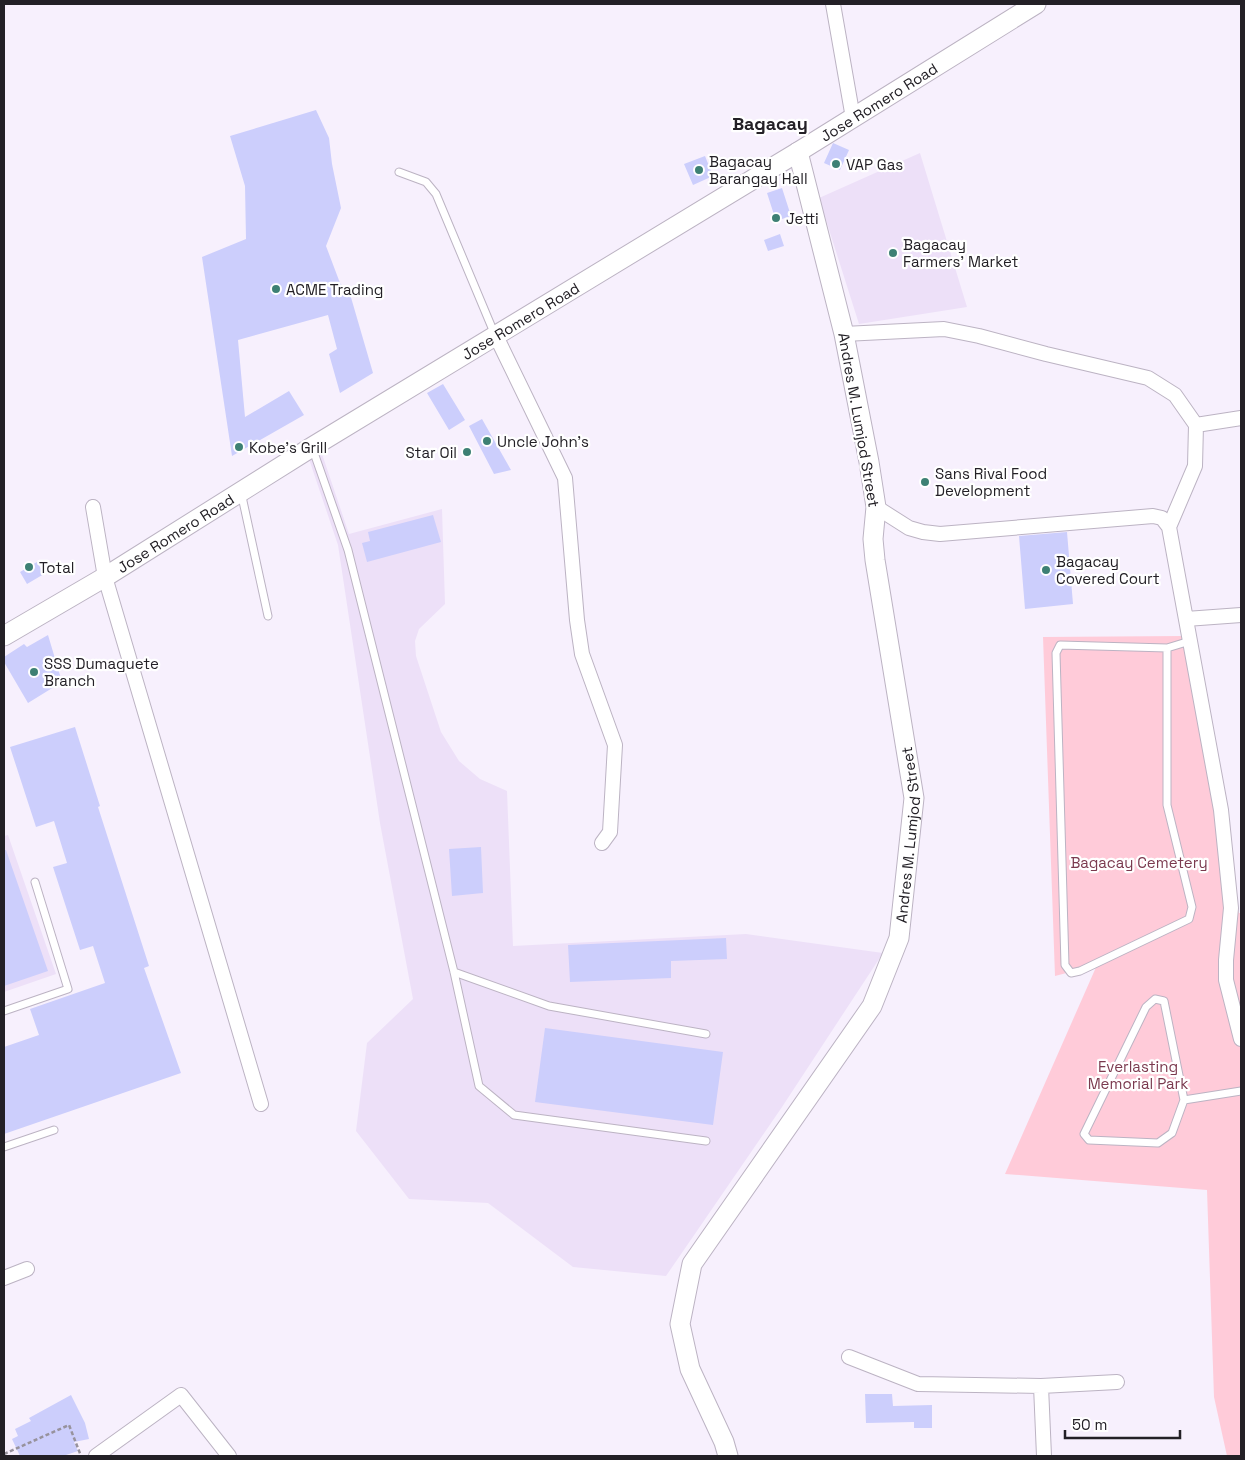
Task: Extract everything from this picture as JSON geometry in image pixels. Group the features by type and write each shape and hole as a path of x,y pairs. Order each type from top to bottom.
{"main road":[{"name":"Jose Romero Road","path":"4,636 105,578 312,447 798,152 1034,4"},
{"name":"Andres M. Lumjod Street","path":"728,1456 724,1442 690,1369 680,1324 692,1264 872,1006 899,938 914,798 875,560 873,539 876,507 869,462 844,334 798,152"}],"street":[{"path":"833,4 853,118"},
{"path":"844,334 944,329 1148,378 1175,396 1196,425 1195,466 1169,527"},
{"path":"496,336 565,478 577,620 582,654 615,745 610,832 602,843"},
{"path":"1196,425 1241,418"},
{"path":"93,507 105,578 262,1104"},
{"path":"876,507 909,528 940,534 1153,516 1162,518 1169,527 1221,810 1231,908 1226,980 1241,1039"},
{"path":"1186,619 1241,615"},
{"path":"4,1278 27,1269"},
{"path":"849,1357 918,1384 1042,1386 1117,1382"},
{"path":"1042,1386 1044,1456"},
{"path":"96,1456 181,1395 229,1456"}],"lane":[{"path":"399,172 426,182 436,194 496,336"},
{"path":"312,447 348,550 454,972 479,1086 514,1115 706,1141"},
{"path":"241,492 268,616"},
{"path":"1167,648 1167,804 1192,907 1189,919 1080,971 1071,973 1065,965 1056,653 1060,645 1167,648 1190,641"},
{"path":"4,1011 68,989 35,882"},
{"path":"454,972 549,1006 706,1034"},
{"path":"1155,999 1164,1001 1184,1100 1172,1133 1158,1143 1089,1140 1084,1134 1146,1007 1155,999"},
{"path":"1184,1100 1241,1091"},
{"path":"4,1148 54,1130"}],"path":[{"path":"4,1454 69,1425 81,1456"}],"shaded area":[{"name":"Bagacay Farmers' Market","path":"920,153 967,307 859,324 819,198"},
{"path":"320,448 349,534 442,509 445,604 419,629 415,641 416,656 441,732 459,761 480,779 507,791 513,946 746,934 883,953 782,1107 666,1276 573,1267 488,1203 409,1199 356,1131 367,1043 413,999 380,823 338,545 309,459"},
{"path":"8,835 56,974 4,992 4,836"}],"green space":[{"path":"1183,636 1239,913 1241,913 1241,1456 1227,1456 1214,1397 1207,1190 1005,1174 1097,965 1055,976 1043,637"}],"building":[{"name":"ACME Trading","path":"316,110 329,138 341,208 326,246 340,283 350,294 373,373 340,393 329,354 337,349 328,315 238,340 245,417 289,391 304,415 232,456 202,257 246,239 245,186 230,136"},
{"path":"833,143 849,150 840,170 824,163"},
{"name":"Bagacay Barangay Hall","path":"705,156 713,176 693,185 684,164"},
{"path":"782,188 791,216 776,221 767,193"},
{"path":"780,234 784,246 768,251 764,240"},
{"path":"443,384 465,420 449,430 427,393"},
{"path":"482,419 511,470 494,474 469,426"},
{"path":"433,515 441,542 367,562 362,543 370,541 368,532"},
{"name":"Bagacay Covered Court","path":"1067,532 1073,604 1025,609 1019,536"},
{"path":"37,562 44,574 27,584 20,572"},
{"name":"SSS Dumaguete Branch","path":"48,635 62,682 28,703 4,662 4,657 24,644 27,647"},
{"path":"75,727 100,806 98,807 149,966 144,968 181,1073 4,1134 4,1047 39,1035 30,1009 105,983 93,946 80,950 53,867 67,863 54,821 36,827 10,747"},
{"path":"481,847 483,893 452,896 449,849"},
{"path":"4,850 6,850 48,971 4,986"},
{"path":"726,938 727,959 671,961 671,978 570,982 568,945"},
{"path":"545,1028 723,1052 713,1125 535,1102"},
{"path":"865,1394 892,1394 893,1406 932,1405 932,1428 914,1428 914,1422 866,1423"},
{"path":"71,1395 85,1423 89,1439 74,1442 78,1451 63,1456 20,1456 12,1439 18,1436 15,1429 31,1421 29,1418"}],"place":[{"name":"VAP Gas","path":"836,164"},
{"name":"Bagacay Barangay Hall","path":"699,170"},
{"name":"Jetti","path":"776,218"},
{"name":"Bagacay Farmers' Market","path":"893,253"},
{"name":"ACME Trading","path":"276,289"},
{"name":"Uncle John's","path":"487,441"},
{"name":"Kobe's Grill","path":"239,447"},
{"name":"Star Oil","path":"467,452"},
{"name":"Sans Rival Food Development","path":"925,482"},
{"name":"Total","path":"29,567"},
{"name":"Bagacay Covered Court","path":"1046,570"},
{"name":"SSS Dumaguete Branch","path":"34,672"}],"district":[{"name":"Bagacay","path":"770,123"}],"park label":[{"name":"Bagacay Cemetery","path":"1139,862"},
{"name":"Everlasting Memorial Park","path":"1138,1074"}]}
